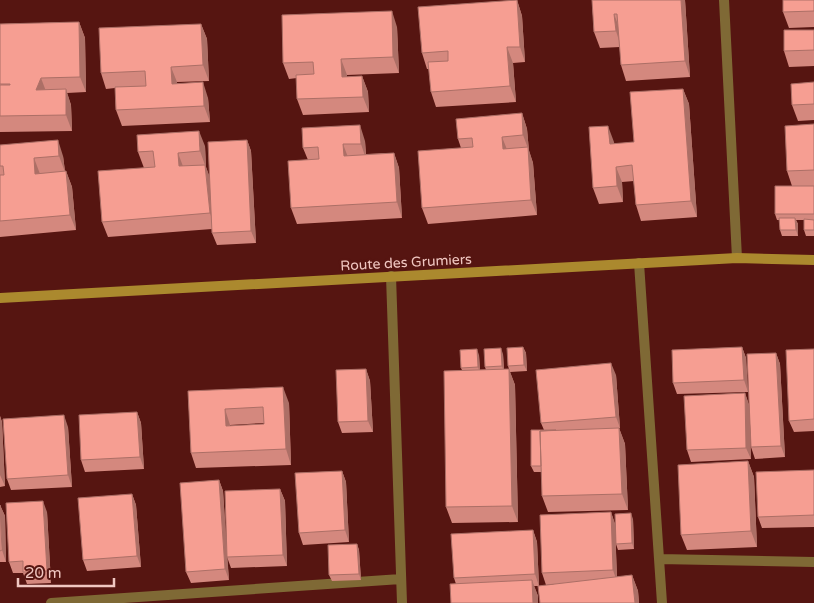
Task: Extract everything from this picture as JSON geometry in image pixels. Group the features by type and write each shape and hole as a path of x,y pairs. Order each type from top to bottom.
{"main road":[{"name":"Route des Grumiers","path":"0,298 737,258 814,260"}],"street":[{"path":"724,0 737,258"},
{"path":"639,263 662,603"},
{"path":"391,276 402,603"},
{"path":"659,560 814,562"},
{"path":"51,603 401,580"}],"building":[{"path":"517,0 520,47 507,47 510,86 431,92 428,62 448,61 448,51 422,53 418,7"},
{"path":"592,0 681,0 685,61 621,65 617,14 614,14 616,31 594,32"},
{"path":"783,0 814,0 814,11 783,12"},
{"path":"392,11 393,57 341,59 342,77 362,76 363,97 297,99 296,75 314,74 313,62 283,63 282,15"},
{"path":"79,22 80,77 41,78 36,90 66,89 66,115 0,116 0,85 10,84 0,84 0,24"},
{"path":"201,24 203,65 171,67 172,84 203,82 204,106 116,110 115,87 146,86 145,71 101,73 99,28"},
{"path":"784,30 814,30 814,50 784,51"},
{"path":"814,82 814,104 792,105 791,84"},
{"path":"683,89 691,201 636,205 632,165 616,167 617,186 593,188 589,127 608,126 610,144 634,142 630,92"},
{"path":"522,113 523,135 502,137 503,149 528,147 531,200 422,208 418,151 473,147 472,138 458,139 456,119"},
{"path":"814,124 814,170 787,171 785,126"},
{"path":"360,125 361,144 343,144 344,156 394,153 397,202 291,208 288,161 319,159 318,147 303,148 302,128"},
{"path":"199,131 200,151 178,153 179,166 205,165 210,213 102,222 98,171 155,167 153,151 138,152 137,135"},
{"path":"58,140 59,156 34,158 35,174 66,171 70,215 0,221 0,175 4,175 3,166 0,166 0,145"},
{"path":"247,140 251,231 212,233 208,142"},
{"path":"775,186 814,186 814,214 775,214"},
{"path":"779,218 795,218 796,230 780,230"},
{"path":"804,219 814,220 814,230 804,230"},
{"path":"523,347 524,365 508,366 507,348"},
{"path":"742,347 744,380 673,383 672,350"},
{"path":"501,348 502,366 485,367 484,349"},
{"path":"477,349 478,367 461,368 460,350"},
{"path":"814,349 814,419 789,421 786,350"},
{"path":"776,353 781,446 751,447 747,354"},
{"path":"611,363 616,417 541,423 536,370"},
{"path":"366,369 368,421 338,422 336,370"},
{"path":"509,369 512,506 446,507 444,371"},
{"path":"283,387 286,449 191,453 188,391","holes":["263,407 264,424 226,426 225,409"]},
{"path":"745,393 746,448 687,450 684,396"},
{"path":"137,412 140,457 81,460 79,415"},
{"path":"64,415 68,475 7,479 3,419"},
{"path":"619,428 622,494 542,496 540,431"},
{"path":"531,430 556,430 540,431 541,466 531,466"},
{"path":"748,461 751,531 681,535 678,465"},
{"path":"814,470 814,515 758,517 756,472"},
{"path":"342,471 345,530 299,533 295,473"},
{"path":"219,480 225,569 186,572 180,483"},
{"path":"280,489 283,555 227,557 225,491"},
{"path":"132,494 137,556 83,560 78,498"},
{"path":"43,501 47,571 23,572 23,561 9,562 6,503"},
{"path":"0,505 2,550 0,551"},
{"path":"611,512 613,570 542,573 540,515"},
{"path":"631,513 632,543 616,544 615,514"},
{"path":"533,530 535,574 454,578 451,534"},
{"path":"357,544 359,574 329,575 328,545"},
{"path":"632,575 635,603 540,603 538,586"},
{"path":"532,580 533,603 451,603 450,584"}]}
